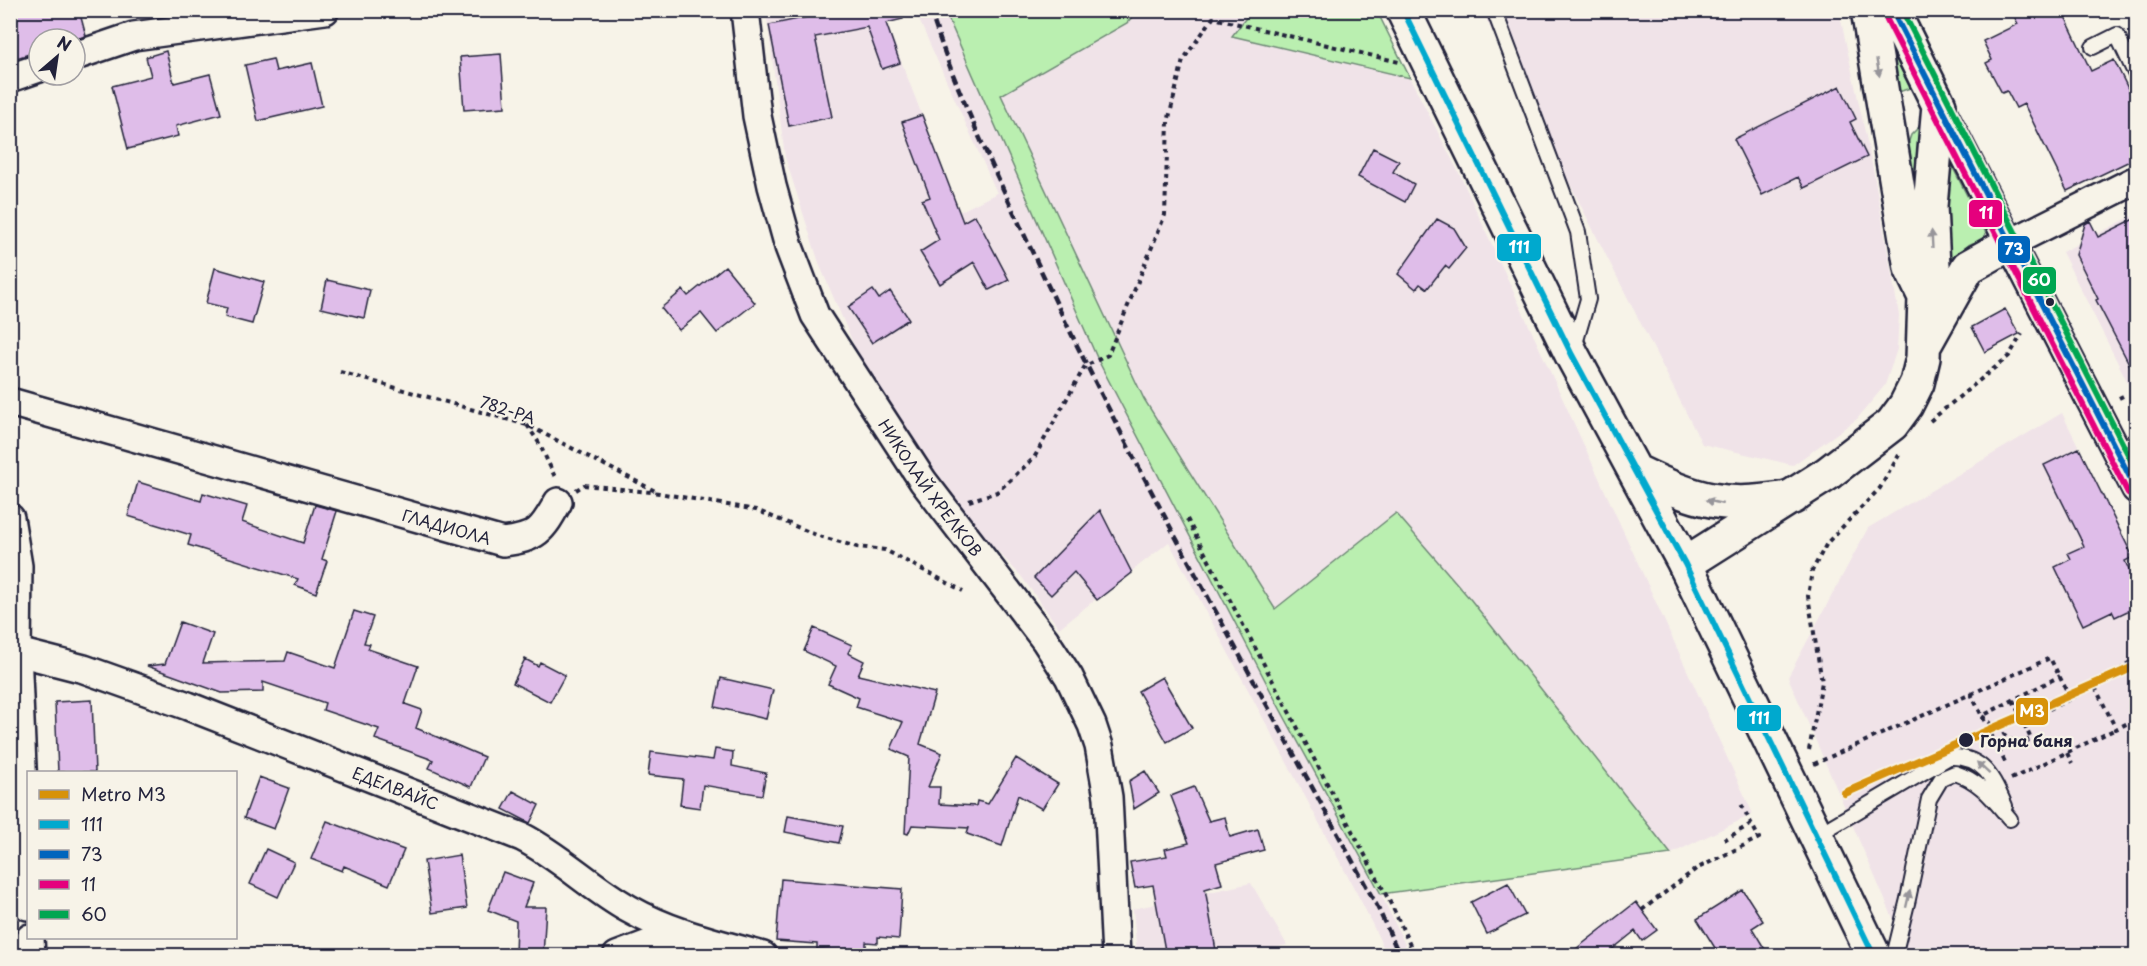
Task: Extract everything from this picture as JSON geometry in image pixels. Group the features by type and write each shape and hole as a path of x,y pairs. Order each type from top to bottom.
{"main road":[{"path":"1403,10 1572,355 1685,564 1874,956"},
{"path":"1868,10 1890,131 1911,268 1925,297"},
{"path":"1685,564 1827,474 1892,424 1906,405 1917,382 1925,343 1925,297 1934,266 1930,206 1939,105 1892,10"},
{"path":"1890,131 1892,122 1904,108 1922,103 1939,105"},
{"path":"1925,343 1968,267 2011,243"},
{"path":"1637,472 1686,495 1724,504 1764,502 1792,497"}],"street":[{"path":"87,52 134,36 325,10"},
{"name":"НИКОЛАЙ ХРЕЛКОВ","path":"745,10 758,116 772,186 789,247 815,315 924,482 1045,640 1073,685 1092,725 1099,746 1108,797 1116,956"},
{"path":"10,78 27,72"},
{"path":"1939,105 2011,243 2127,446 2136,489"},
{"path":"2011,243 2136,180"},
{"name":"ГЛАДИОЛА","path":"10,402 503,542 526,539 543,529 558,502"},
{"path":"10,518 18,566 14,651 27,888"},
{"name":"ЕДЕЛВАЙС","path":"14,651 84,669 188,706 522,837 542,848 629,909 686,936 763,956"},
{"path":"617,956 662,939 686,936"},
{"path":"30,939 31,955"},
{"path":"26,956 36,956"}],"lane":[{"path":"1494,10 1578,232 1588,299 1572,355"},
{"path":"2093,47 2117,35 2136,75"},
{"path":"1817,835 1949,756 1971,758 1990,774 2010,819 1984,788 1969,777 1955,773 1941,779 1929,799 1894,956"}],"path":[{"path":"965,502 997,492 1034,458 1085,366 1108,354 1165,215 1168,122 1183,60 1213,18 1403,63"},
{"path":"1928,423 2009,356 2022,334"},
{"name":"782-РА","path":"340,372 527,425 659,493"},
{"path":"2119,398 2127,393"},
{"path":"527,425 555,474 558,502 584,485 659,493 756,510 856,547 885,550 963,591"},
{"path":"1809,750 1822,682 1808,596 1812,571 1827,543 1880,488 1904,448"},
{"path":"1187,519 1393,908 1415,956"},
{"path":"1814,764 2050,658 2071,699"},
{"path":"2041,713 2108,681 2125,665 2136,659"},
{"path":"1982,716 2060,676"},
{"path":"2095,687 2116,729"},
{"path":"1971,694 2013,778"},
{"path":"1982,716 2016,745 2031,739 2013,700"},
{"path":"2024,773 2136,719"},
{"path":"2067,753 2072,763"},
{"path":"1642,910 1696,868 1759,838 1741,804"},
{"path":"1724,840 1751,824"}],"shaded area":[{"path":"1137,10 1252,11 1232,36 1410,78 1460,175 1753,814 1671,854 1471,600 1275,609 1144,399 1000,95 1127,24"},
{"path":"766,11 882,11 959,212 997,193 915,11 945,11 1098,360 1278,705 1381,894 1410,955 1387,955 1362,903 1169,542 1059,628 1021,576 963,514 865,371 820,266 785,157"},
{"path":"1482,11 1839,11 1874,174 1899,315 1897,349 1885,385 1857,419 1793,465 1702,444"},
{"path":"2136,214 2136,399 2062,252"},
{"path":"2062,413 2136,563 2136,955 1909,955 1788,677 1868,528"},
{"path":"1251,883 1287,945 1243,955 1137,955 1133,909"}],"green space":[{"path":"1252,10 1377,11 1410,78 1232,36"},
{"path":"945,11 1137,11 1127,23 1001,95 1144,399 1275,609 1396,513 1471,600 1671,854 1381,894 1278,705 1098,360"},
{"path":"1880,26 1910,88 1896,93"},
{"path":"1921,125 1922,256 1907,147 1911,135"},
{"path":"1949,160 1986,233 1982,241 1969,244 1960,251 1948,273 1940,220"}],"building":[{"path":"10,10 79,10 84,27 27,27 27,55 10,60"},
{"path":"842,10 902,10 903,19 886,23 900,63 882,69 867,27 815,37 832,117 789,126 769,25"},
{"path":"2011,10 2062,10 2091,71 2114,60 2136,105 2136,158 2067,191 2024,104 2016,108 2007,91 2002,93 1986,63 1992,60 1983,41 2018,24"},
{"path":"166,51 174,83 210,74 221,114 176,126 178,136 128,149 112,86 151,76 146,57"},
{"path":"501,54 505,107 464,110 460,57"},
{"path":"273,59 276,71 312,63 322,106 258,121 245,65"},
{"path":"1840,86 1856,119 1850,122 1867,157 1804,188 1798,177 1762,195 1734,139"},
{"path":"922,115 963,222 975,215 1009,280 989,290 974,262 940,284 920,252 939,240 922,200 930,197 902,122"},
{"path":"1373,148 1399,161 1393,172 1414,184 1405,202 1358,177"},
{"path":"2136,218 2136,377 2096,300 2098,299 2076,255 2085,224 2090,221 2098,237"},
{"path":"1437,219 1454,228 1466,248 1449,269 1445,266 1427,289 1420,284 1416,289 1398,274"},
{"path":"725,266 755,303 717,333 701,313 679,330 661,308 683,290 688,296"},
{"path":"215,268 264,282 252,324 225,317 227,308 206,303"},
{"path":"327,280 370,290 364,318 321,308"},
{"path":"873,290 879,299 890,291 909,319 872,343 848,307"},
{"path":"2005,309 2019,334 1985,352 1972,327"},
{"path":"2079,448 2133,557 2125,561 2136,585 2136,607 2115,617 2112,611 2083,625 2055,567 2071,559 2068,553 2084,546 2044,465"},
{"path":"138,482 201,501 203,493 247,506 242,522 303,543 315,505 337,511 322,559 327,561 316,593 295,585 298,579 188,545 191,535 128,516"},
{"path":"1100,510 1132,573 1097,600 1074,572 1051,595 1034,578"},
{"path":"354,611 373,617 364,643 370,644 368,649 418,666 405,704 422,710 416,728 484,757 471,787 429,768 433,760 375,739 379,729 323,710 325,703 263,682 263,692 222,693 147,666 165,664 180,622 213,634 203,663 285,661 288,652 335,668"},
{"path":"814,628 852,645 848,653 864,661 858,675 935,693 920,744 942,753 928,787 940,787 939,804 976,806 977,801 988,804 1016,758 1058,784 1042,809 1018,795 1002,846 967,834 969,828 912,825 908,834 905,833 909,757 891,749 903,722 856,707 859,698 828,684 836,666 804,651"},
{"path":"525,659 538,666 540,662 565,675 550,702 513,683"},
{"path":"1162,677 1192,728 1167,742 1138,691"},
{"path":"721,678 773,690 766,719 715,707"},
{"path":"92,700 95,771 58,771 55,702"},
{"path":"715,749 733,752 732,766 766,773 762,795 703,785 700,808 680,805 683,779 648,775 651,752 713,760"},
{"path":"1145,771 1159,793 1134,809 1129,781"},
{"path":"259,777 289,788 274,829 244,818"},
{"path":"1194,787 1209,821 1225,817 1230,837 1258,829 1264,850 1216,863 1222,884 1205,889 1217,956 1166,956 1153,885 1135,888 1130,862 1167,856 1165,849 1189,843 1171,796"},
{"path":"513,791 539,805 530,823 503,809"},
{"path":"788,816 843,826 839,843 785,832"},
{"path":"327,821 404,850 389,885 344,866 342,871 311,859"},
{"path":"266,849 294,862 278,897 250,884"},
{"path":"459,855 467,908 432,913 424,861"},
{"path":"503,872 533,883 524,907 546,907 543,956 515,956 516,921 488,910"},
{"path":"781,879 902,889 899,939 878,937 878,943 866,942 866,952 817,949 817,944 776,941"},
{"path":"1508,883 1525,915 1487,934 1471,902"},
{"path":"1743,890 1763,921 1752,928 1769,956 1720,956 1697,919"},
{"path":"1636,902 1657,930 1642,941 1635,931 1604,956 1567,956"}],"railway":[{"path":"930,10 976,130 1070,331 1154,497 1377,906 1400,956"}],"metro line":[{"name":"M3","path":"1845,793 2136,666"}],"transit line":[{"name":"111","path":"1403,10 1572,355 1685,564 1874,956"},
{"name":"73","path":"1892,10 2136,489"},
{"name":"60","path":"1902,10 2136,470"},
{"name":"11","path":"1884,14 2128,493"}],"place":[{"name":"Горна баня","path":"1966,740"}]}
